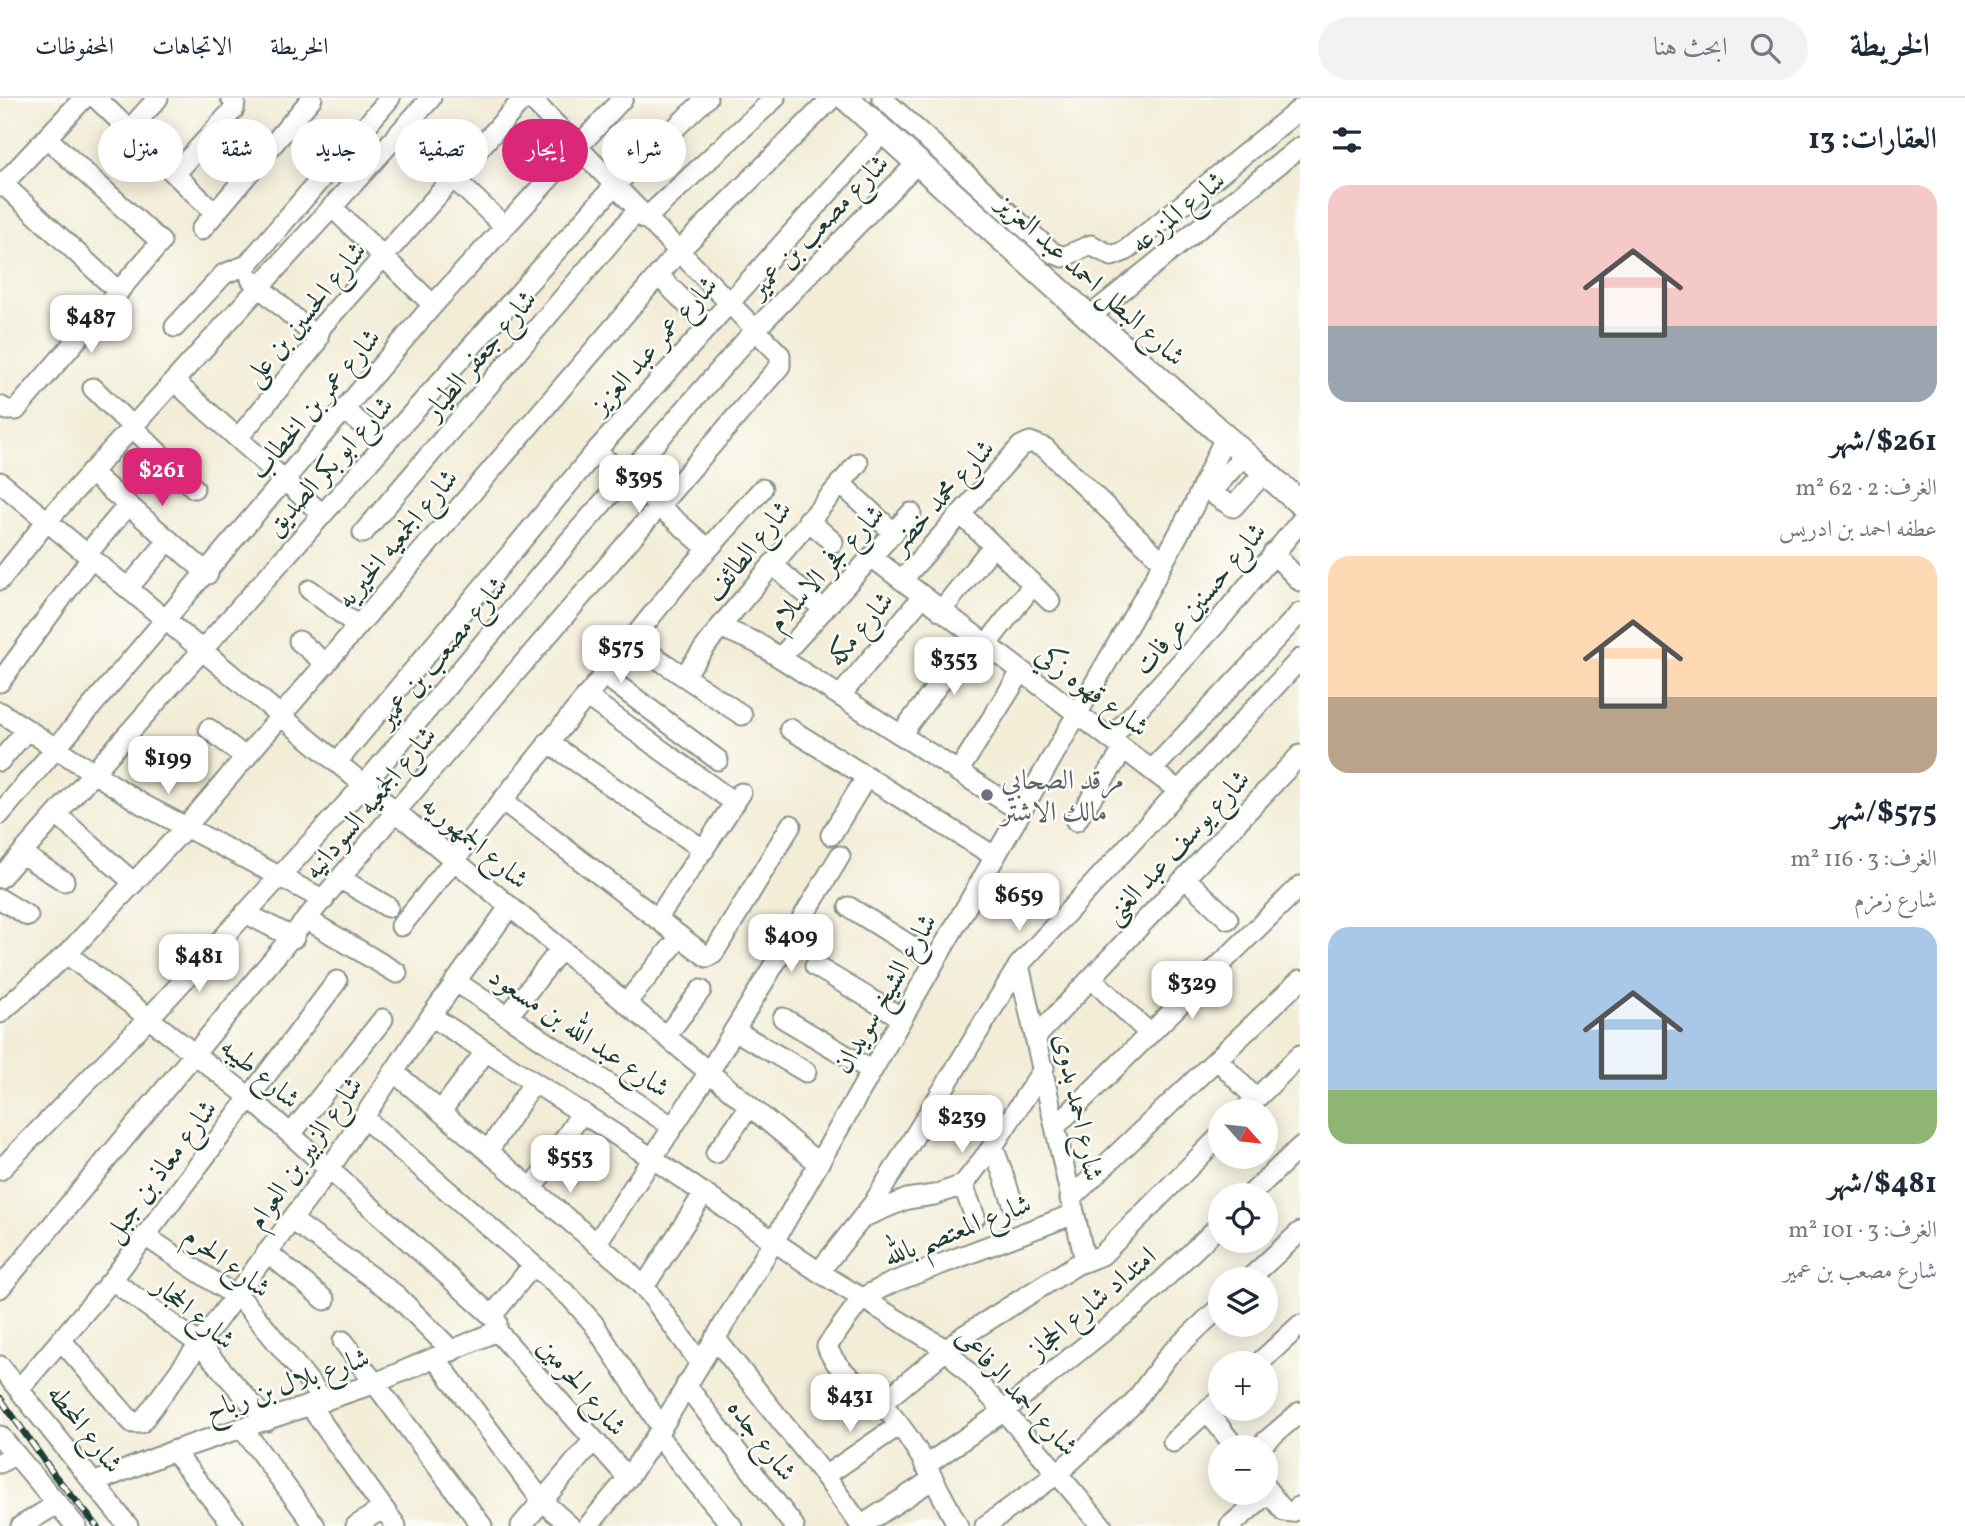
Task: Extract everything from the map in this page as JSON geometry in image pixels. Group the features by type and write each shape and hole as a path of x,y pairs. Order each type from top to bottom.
{"main road":[{"name":"شارع البطل احمد عبد العزيز","path":"846,98 1088,317 1300,503"}],"street":[{"path":"84,98 1,186 119,292"},
{"path":"96,98 118,119"},
{"path":"139,119 158,98"},
{"path":"201,230 312,98"},
{"path":"175,327 224,274 247,265 390,98"},
{"path":"413,119 431,98"},
{"name":"شارع عمر بن الخطاب","path":"588,134 622,98"},
{"name":"شارع ابو بكر الصديق","path":"0,878 614,186 707,98"},
{"name":"شارع جعفر الطيار","path":"363,533 641,215 775,98"},
{"name":"شارع الجمعيه الخيريه","path":"0,1013 67,954 185,828 678,252 832,98"},
{"path":"882,98 1054,253 1063,257 1086,246 1097,247 1112,256 1125,251 1300,109"},
{"path":"532,99 550,119"},
{"name":"شارع الحسين بن على","path":"488,142 532,99"},
{"path":"183,164 233,102"},
{"name":"شارع عمر عبد العزيز","path":"337,762 596,451 884,131"},
{"path":"0,406 7,410 16,410 161,242 47,138"},
{"path":"0,580 90,472 395,139"},
{"name":"شارع المزرعه","path":"1088,317 1300,147"},
{"path":"588,159 755,330"},
{"name":"شارع مصعب بن عمير","path":"0,1170 149,1018 364,785 755,330 918,162"},
{"path":"183,182 215,213"},
{"name":"شارع الحسين بن على","path":"238,439 318,339 321,327 449,182"},
{"path":"458,182 504,226"},
{"name":"شارع عمر بن الخطاب","path":"0,814 208,573 433,305 544,182"},
{"path":"333,208 433,305"},
{"path":"239,268 318,339"},
{"path":"658,275 707,325"},
{"name":"شارع الجمعيه السودانيه","path":"0,1288 294,938 396,811 777,370 781,361 780,355 755,330"},
{"path":"174,382 322,514"},
{"path":"93,388 194,488"},
{"path":"344,410 385,443"},
{"name":"شارع الشيخ سويدان","path":"588,1526 628,1478 659,1431 774,1241 1195,505 1225,436"},
{"name":"شارع محمد خضر","path":"902,580 1021,446 1030,442 1041,444 1163,562"},
{"path":"596,451 708,549"},
{"path":"1245,454 1213,490 1214,495 1233,507 1265,472"},
{"name":"شارع الطائف","path":"684,676 720,627 858,463"},
{"path":"90,472 208,573"},
{"name":"شارع الجمهوريه","path":"0,482 818,1163"},
{"path":"840,483 894,533"},
{"path":"401,926 631,641 762,489"},
{"path":"0,682 128,505"},
{"name":"شارع فجر الاسلام","path":"780,657 873,558 911,513"},
{"path":"961,514 1050,601"},
{"path":"808,520 833,542"},
{"name":"شارع حسنين عرفات","path":"1076,821 1117,744 1300,522"},
{"path":"128,588 169,540"},
{"path":"941,611 993,545"},
{"path":"1273,553 1300,581"},
{"name":"شارع قهوه زكي","path":"873,558 1179,791"},
{"path":"772,564 824,610"},
{"path":"901,734 980,640 1033,584"},
{"path":"310,590 358,626"},
{"name":"شارع مكه","path":"840,696 922,597"},
{"path":"1152,770 1300,613"},
{"path":"720,627 740,634 780,657 1020,811"},
{"path":"299,641 326,664"},
{"path":"631,641 742,715"},
{"path":"819,1272 863,1218 1019,965 1300,660"},
{"path":"958,772 1021,672"},
{"path":"604,675 718,760"},
{"path":"586,696 738,798 657,919"},
{"path":"0,712 94,774 185,828 324,900"},
{"path":"209,729 246,758"},
{"path":"790,729 994,856"},
{"path":"0,761 27,730"},
{"path":"548,742 704,850"},
{"name":"شارع يوسف عبد الغنى","path":"1037,1037 1300,755"},
{"path":"831,835 867,776"},
{"path":"502,800 707,957 713,954 791,825"},
{"path":"57,815 134,883"},
{"path":"22,854 64,881"},
{"path":"596,1244 709,1072 840,856"},
{"path":"1185,878 1228,919"},
{"path":"341,879 388,907"},
{"path":"1056,1126 1300,886"},
{"path":"0,900 28,916"},
{"name":"شارع الزبير بن العوام","path":"62,1341 129,1419 137,1424 145,1420 234,1295 330,1168 455,981 510,906"},
{"path":"849,907 936,961"},
{"path":"245,913 294,938"},
{"path":"308,920 397,973"},
{"path":"626,1003 680,937"},
{"path":"508,1016 561,949"},
{"name":"شارع طيبه","path":"67,954 248,1096 330,1168 495,1323"},
{"name":"شارع احمد بدوى","path":"1019,965 1085,1261"},
{"path":"815,966 902,1018"},
{"path":"1091,978 1150,1034"},
{"path":"1072,1207 1217,1059 1300,980"},
{"name":"شارع معاذ بن جبل","path":"19,1389 112,1280 337,981"},
{"name":"شارع عبد الله بن مسعود","path":"455,981 673,1127"},
{"path":"666,1036 701,990"},
{"name":"شارع احمد الرفاعى","path":"431,1016 652,1158 819,1272 947,1349 1102,1526"},
{"path":"783,1018 872,1071"},
{"path":"291,1134 383,1019"},
{"path":"734,1030 806,1072"},
{"path":"441,1111 486,1051"},
{"path":"1256,1099 1300,1055"},
{"path":"1217,1059 1246,1099"},
{"path":"863,1218 907,1199 934,1195 963,1185 993,1146 1044,1068"},
{"path":"394,1073 644,1287 700,1363"},
{"path":"488,1151 534,1082"},
{"path":"716,1153 750,1106"},
{"path":"532,1189 582,1112"},
{"path":"364,1118 583,1311 659,1431 732,1526"},
{"path":"993,1146 1014,1206"},
{"path":"1262,1183 1300,1146"},
{"path":"881,1404 947,1349 1085,1261 1102,1255 1208,1148"},
{"path":"963,1185 975,1217"},
{"path":"644,1287 704,1193"},
{"name":"شارع المعتصم بالله","path":"862,1298 1072,1207"},
{"path":"292,1220 396,1295 444,1355 542,1501 570,1526"},
{"path":"1262,1267 1300,1232"},
{"name":"شارع الحرم","path":"145,1236 234,1295 253,1311 318,1404 396,1526"},
{"name":"امتداد شارع الحجاز","path":"861,1526 1139,1303 1208,1237"},
{"path":"267,1252 325,1300"},
{"path":"495,1323 533,1265"},
{"name":"شارع الحجار","path":"112,1280 199,1345 267,1421"},
{"path":"862,1298 827,1346 838,1364 881,1404 898,1426 929,1472 958,1526"},
{"path":"985,1526 1057,1474 1138,1399 1168,1356 1208,1318"},
{"name":"شارع بلال بن رباح","path":"93,1483 173,1451 373,1384 444,1355 495,1323"},
{"name":"شارع الحرمين","path":"495,1323 593,1441 628,1478"},
{"path":"1272,1351 1300,1325"},
{"path":"715,1338 825,1476 861,1526"},
{"path":"343,1341 482,1526"},
{"name":"شارع المحطه","path":"0,1366 128,1526"},
{"name":"شارع جده","path":"687,1385 794,1526"},
{"path":"1173,1442 1208,1410"},
{"path":"1273,1435 1300,1412"},
{"path":"825,1476 898,1426"},
{"path":"243,1429 316,1526"},
{"path":"0,1436 8,1458 57,1504 76,1526"},
{"path":"521,1526 593,1441"},
{"path":"173,1451 234,1526"},
{"path":"1278,1502 1288,1513 1300,1506"},
{"path":"21,1526 57,1504"},
{"path":"1230,1526 1251,1505"},
{"path":"356,1526 383,1508"}],"railway":[{"path":"0,1398 55,1476 97,1526"}],"place":[{"name":"مرقد الصحابي مالك الاشتر","path":"987,795"}]}
